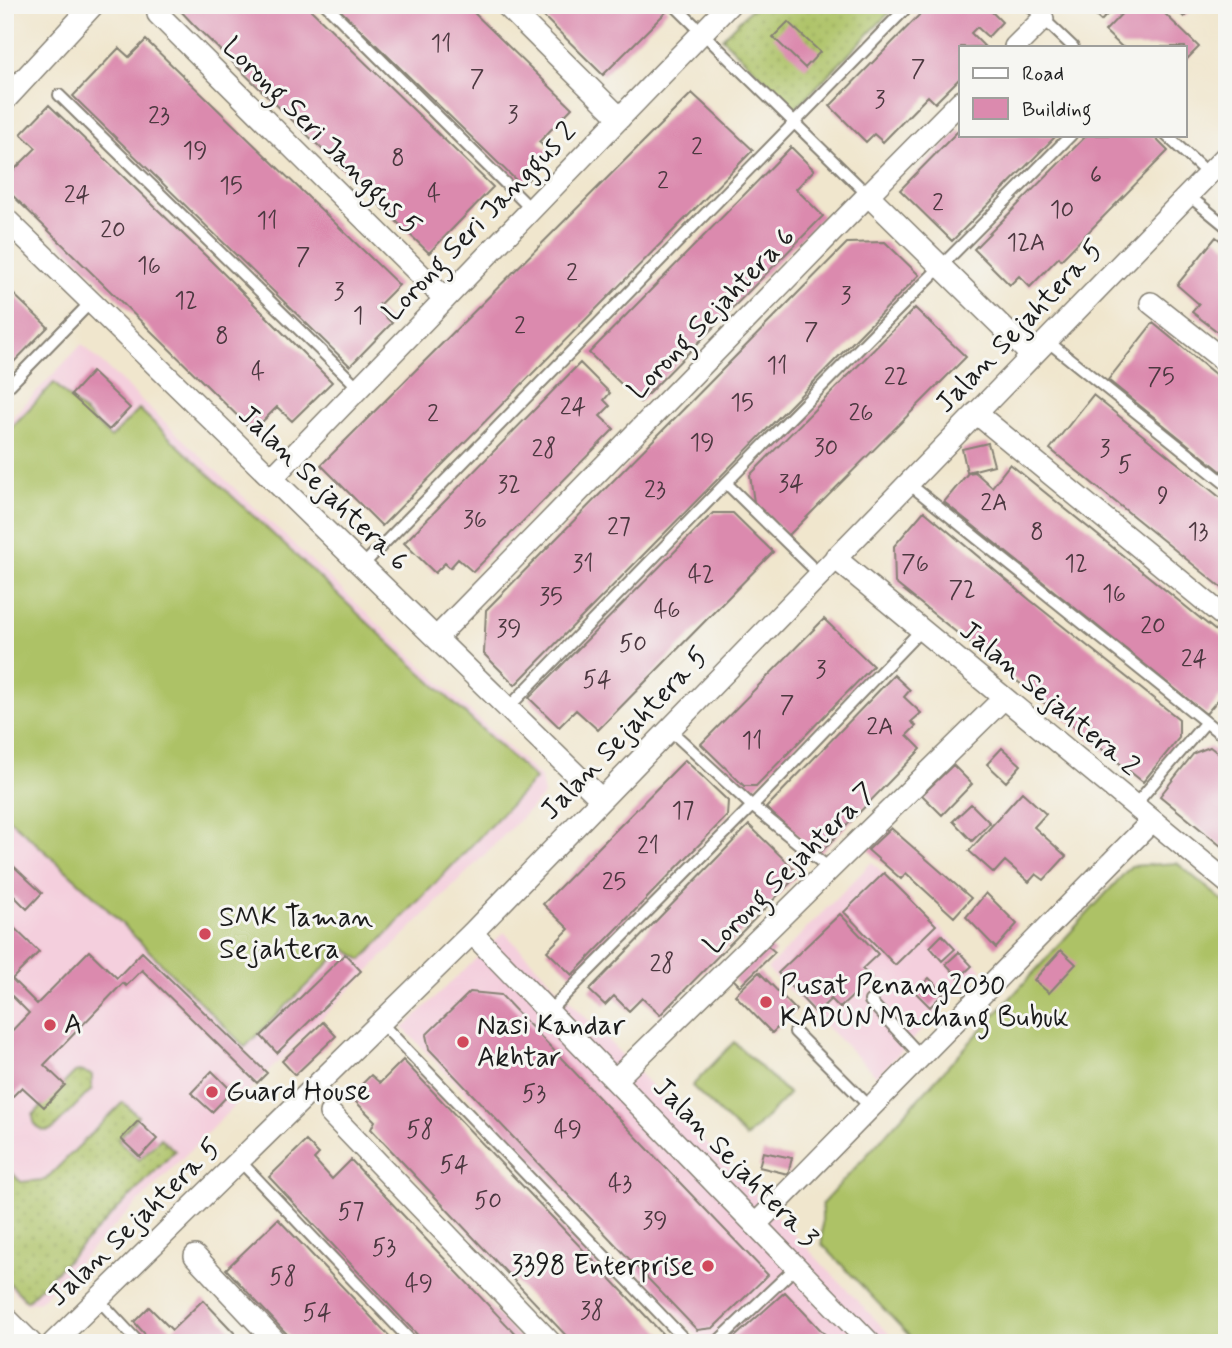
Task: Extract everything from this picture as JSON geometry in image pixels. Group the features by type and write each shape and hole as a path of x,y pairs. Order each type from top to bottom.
{"street":[{"path":"5,100 93,5"},
{"path":"506,5 620,118"},
{"name":"Lorong Seri Janggus 2","path":"272,478 729,5"},
{"path":"1016,46 1036,12"},
{"name":"Lorong Seri Janggus 5","path":"158,14 445,299"},
{"name":"Lorong Sejahtera 6","path":"436,638 959,103"},
{"name":"Jalan Sejahtera 5","path":"53,1343 472,933 1227,155"},
{"path":"868,195 1032,356"},
{"name":"Jalan Sejahtera 6","path":"5,218 601,799"},
{"path":"1152,303 1227,363"},
{"path":"976,413 1227,619"},
{"name":"Jalan Sejahtera 2","path":"835,558 1227,882"},
{"name":"Lorong Sejahtera 7","path":"615,1080 1004,698"},
{"path":"755,1225 1152,821"},
{"name":"Jalan Sejahtera 3","path":"472,933 870,1343"},
{"path":"330,1113 551,1343"},
{"path":"195,1256 277,1343"},
{"path":"5,1317 31,1343"}],"lane":[{"path":"326,5 532,210"},
{"path":"674,5 868,195"},
{"path":"362,566 909,5"},
{"path":"1036,12 1072,46"},
{"path":"59,95 359,388"},
{"path":"508,708 726,483 1071,136"},
{"path":"1167,136 1208,174"},
{"path":"1188,195 1227,227"},
{"path":"5,390 91,302"},
{"path":"1046,340 1227,485"},
{"path":"726,483 819,574"},
{"path":"908,483 1227,738"},
{"path":"548,1012 922,629"},
{"path":"1134,806 1206,722"},
{"path":"669,729 752,806 830,869"},
{"path":"870,1001 921,1056"},
{"path":"380,1022 688,1343"},
{"path":"795,1032 871,1108"},
{"path":"239,1160 413,1343"},
{"path":"716,1343 796,1267"},
{"path":"98,1299 139,1343"}],"shaded area":[{"name":"SMK Taman Sejahtera","path":"82,344 541,778 544,795 40,1301 27,1304 5,1283 5,425"},
{"path":"872,862 982,969 877,1076 767,969"},
{"path":"504,932 898,1343 704,1343 403,1028"}],"green space":[{"path":"755,5 889,5 893,9 795,109 722,38"},
{"name":"SMK Taman Sejahtera","path":"54,383 111,438 139,409 535,779 362,960 344,948 245,1047 93,895 5,815 5,434"},
{"path":"1177,863 1227,904 1227,1343 916,1343 822,1244 822,1204 1131,866"},
{"path":"734,1042 789,1094 746,1138 692,1086"},
{"path":"75,1072 92,1075 92,1089 53,1129 45,1131 39,1128 33,1115"},
{"path":"123,1102 138,1116 118,1140 139,1160 161,1138 175,1151 27,1301 5,1279 5,1166 21,1182 45,1180"}],"building":[{"path":"178,5 306,5 493,187 429,253 194,25"},
{"path":"335,5 466,5 572,108 539,142 552,154 522,186"},
{"path":"532,5 663,5 668,10 603,75"},
{"path":"929,5 985,5 1002,22 988,37 977,27 971,33 984,46 959,46 959,79 935,103 928,96 883,142 874,134 866,142 830,106"},
{"path":"1084,5 1116,5 1101,21"},
{"path":"1130,5 1156,5 1199,47 1186,60 1186,46 1121,46 1105,31"},
{"path":"1171,5 1196,5 1184,17"},
{"path":"788,22 820,52 805,68 773,37"},
{"path":"146,40 399,285 376,308 392,323 350,366 73,96 119,48 129,57"},
{"path":"692,93 753,150 382,526 321,465"},
{"path":"49,105 332,382 292,421 277,407 253,431 5,188 5,179 36,148 21,134"},
{"path":"959,130 959,136 1056,136 952,241 900,190"},
{"path":"1086,136 1153,136 1168,151 1061,260 1059,257 1030,287 1019,276 1010,285 974,249"},
{"path":"791,147 814,170 796,189 823,216 640,402 589,353"},
{"path":"1216,237 1227,246 1227,339 1192,312 1199,304 1177,285"},
{"path":"885,242 919,275 515,685 484,654 486,610 847,243"},
{"path":"5,286 48,327 5,371"},
{"path":"915,308 966,357 788,536 754,502 750,475"},
{"path":"1153,323 1227,384 1227,476 1108,380"},
{"path":"580,363 610,393 604,400 610,406 600,416 614,429 473,572 458,559 450,568 445,563 435,573 404,543"},
{"path":"92,372 130,408 109,430 71,395"},
{"path":"1093,395 1227,503 1227,592 1050,449"},
{"path":"988,443 994,465 967,472 962,449"},
{"path":"1010,464 1227,640 1227,689 1206,714 944,502 968,473 975,472 992,487"},
{"path":"924,511 1179,719 1179,738 1143,782 895,583 894,546"},
{"path":"713,513 733,513 773,552 598,730 576,710 559,727 529,698"},
{"path":"824,619 873,666 756,786 744,786 701,744"},
{"path":"894,675 910,690 904,697 921,713 911,722 916,726 907,735 921,749 819,854 766,808"},
{"path":"1210,747 1227,760 1227,851 1160,796 1194,753"},
{"path":"1002,748 1021,765 1006,782 987,764"},
{"path":"685,760 728,801 727,816 572,975 547,951 569,929 543,904"},
{"path":"953,765 972,784 942,815 922,795"},
{"path":"1022,792 1046,814 1034,827 1066,856 1044,880 1036,874 1029,882 1005,861 994,873 969,851"},
{"path":"971,804 990,823 972,841 953,821"},
{"path":"749,825 799,874 660,1015 642,998 629,1011 614,996 605,1005 589,990"},
{"path":"891,828 971,898 954,917 906,873 901,879 868,850"},
{"path":"5,858 42,893 27,909 9,891 5,895"},
{"path":"884,873 936,925 895,965 844,912"},
{"path":"986,893 1017,924 996,948 966,917"},
{"path":"840,914 878,954 862,969 872,978 840,1008 831,999 816,1013 778,973"},
{"path":"5,919 39,952 12,979 37,1004 89,951 117,978 142,952 267,1073 257,1083 142,970 126,986 123,983 44,1065 65,1085 44,1107 22,1087 5,1104 5,1038 29,1013 5,989"},
{"path":"942,935 955,949 942,961 930,947"},
{"path":"768,946 775,952 740,986 733,979"},
{"path":"1061,950 1076,964 1049,993 1034,980"},
{"path":"959,952 972,966 959,978 946,964"},
{"path":"345,954 361,971 277,1053 261,1036"},
{"name":"Pusat Penang2030 KADUN Machang Bubuk","path":"759,972 796,1010 772,1033 735,995"},
{"path":"929,978 944,993 930,1007 915,992"},
{"path":"470,992 501,995 768,1275 713,1328 697,1330 429,1049 426,1035"},
{"path":"323,1022 336,1036 295,1075 282,1061"},
{"path":"403,1060 671,1343 573,1343 371,1129 375,1121 350,1096 371,1075 380,1083"},
{"name":"Guard House","path":"212,1071 232,1091 212,1112 191,1093"},
{"path":"138,1121 157,1139 140,1157 121,1139"},
{"path":"306,1141 319,1154 314,1159 332,1179 351,1160 524,1343 425,1343 269,1177"},
{"path":"763,1152 792,1158 788,1174 759,1167"},
{"path":"278,1219 396,1343 296,1343 282,1329 226,1269"},
{"path":"785,1292 833,1343 728,1343"},
{"path":"203,1300 244,1343 153,1343 134,1322 149,1307 172,1330"}],"place":[{"name":"SMK Taman Sejahtera","path":"205,934"},
{"name":"Pusat Penang2030 KADUN Machang Bubuk","path":"766,1002"},
{"name":"A","path":"50,1025"},
{"name":"Nasi Kandar Akhtar","path":"463,1042"},
{"name":"Guard House","path":"212,1092"},
{"name":"3398 Enterprise","path":"708,1266"}]}
